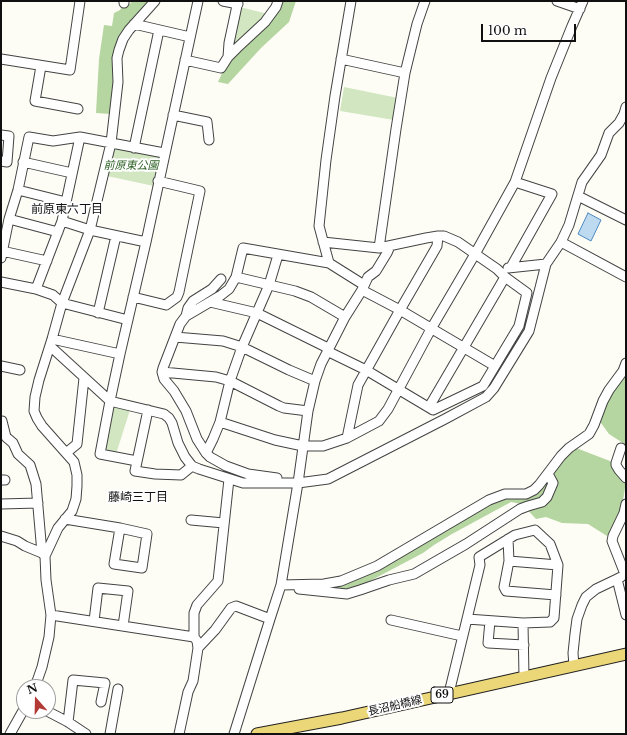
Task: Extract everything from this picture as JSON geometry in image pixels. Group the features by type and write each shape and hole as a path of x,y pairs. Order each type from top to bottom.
{"main road":[{"name":"長沼船橋線","path":"258,734 342,718 626,654"}],"street":[{"path":"1,59 70,70 80,1"},
{"path":"44,555 58,528 72,512 76,499 77,475 74,462 42,426 37,418 34,411 35,397 62,303 90,230 111,143 118,82 117,58 119,50 123,39 134,24 155,1"},
{"path":"137,461 100,454 120,354 146,242 198,1"},
{"path":"223,1 238,3 229,43 228,57"},
{"path":"185,60 221,68 228,57 265,22 276,7 278,1"},
{"path":"329,262 319,226 335,96 351,1"},
{"path":"379,248 392,150 405,73 417,24 425,1"},
{"path":"220,422 275,440 303,446 323,446 347,438 379,421 388,409 431,329 505,202 515,182 551,78 582,5 557,1"},
{"path":"134,24 190,37"},
{"path":"134,148 159,30"},
{"path":"341,59 405,73"},
{"path":"41,66 35,101 78,109"},
{"path":"51,342 84,378 110,401 164,414 169,418 178,443 185,457 192,466 243,483 298,483 328,479 445,420 486,397 494,388 529,331 546,264 561,242 570,225 582,182 601,155 609,133 619,123 625,112"},
{"path":"173,115 207,122 209,140"},
{"path":"1,135 9,136 7,162 1,161"},
{"path":"47,261 2,254 29,137 53,140 80,137 164,153"},
{"path":"36,289 62,221 80,137"},
{"path":"23,162 72,173"},
{"path":"133,297 166,305 177,297 200,191 158,181"},
{"path":"511,267 552,194 515,182"},
{"path":"18,190 66,202"},
{"path":"578,196 626,220"},
{"path":"9,219 58,232"},
{"path":"62,221 90,230 146,242"},
{"path":"98,313 116,236"},
{"path":"347,438 358,385 437,246 438,236"},
{"path":"210,302 256,313 366,370 433,410 483,386 519,326 527,293 505,277 497,269 458,242 444,236 379,248 323,242"},
{"path":"561,242 626,277"},
{"path":"234,734 270,619 284,585 308,411 315,381 321,364 345,317 368,277 376,272 390,246"},
{"path":"186,316 229,289 236,277 244,248 278,255 329,262 363,288 495,366"},
{"path":"206,454 220,422 230,381 242,347 269,285 278,255"},
{"path":"497,269 546,264"},
{"path":"236,277 295,291 311,297 345,317"},
{"path":"429,408 505,277"},
{"path":"221,279 212,288 193,301 188,308 186,316 180,324 163,368 162,372 164,379 174,391 186,411 197,439 206,454 226,466 248,474 285,479 298,483"},
{"path":"1,282 53,294 62,303 128,320"},
{"path":"175,337 223,340 242,347 315,381"},
{"path":"51,342 120,354"},
{"path":"284,585 324,584 341,581 377,566 489,500 505,494 526,494 534,490 539,486 561,456 569,448 589,434 603,401 623,371 626,363"},
{"path":"1,366 20,370"},
{"path":"162,372 216,377 230,381 284,408 308,411"},
{"path":"66,453 77,444 84,378"},
{"path":"148,410 135,471 155,474 181,475 192,466"},
{"path":"1,421 6,437 13,443 18,454 30,465 36,484 50,614 49,638 38,679"},
{"path":"621,448 616,465 618,470 626,478"},
{"path":"284,585 295,589 347,594 389,580 414,574 466,544 520,509 542,502 548,497 553,483 548,474"},
{"path":"179,734 188,692 193,681 198,648 197,641 194,637 194,613 197,605 218,581 229,479"},
{"path":"1,504 38,503"},
{"path":"574,666 574,634 586,596 596,589 626,574 612,541 624,513 626,504"},
{"path":"65,519 120,528 148,534 142,568 114,564 120,528"},
{"path":"190,520 224,523"},
{"path":"467,619 524,623 550,622 554,618 558,565 550,544 535,530 515,535 479,557"},
{"path":"1,536 17,541 44,555"},
{"path":"508,539 509,561 504,587 506,591 556,596"},
{"path":"449,693 480,565 477,554 466,544"},
{"path":"509,561 558,565"},
{"path":"617,579 626,615"},
{"path":"94,621 98,588 128,591 123,626"},
{"path":"198,648 231,608 236,606 270,619"},
{"path":"50,614 194,637"},
{"path":"391,620 462,636"},
{"path":"490,621 488,643 524,645"},
{"path":"524,623 524,677"},
{"path":"68,722 74,680 105,683 101,702"},
{"path":"110,734 118,689"},
{"path":"56,716 86,734"},
{"path":"10,734 18,719"}],"green space":[{"path":"132,1 149,1 126,27 115,47 113,56 113,82 110,114 96,113 99,59 104,25 112,26 114,13 120,10 125,3 130,4"},
{"path":"281,1 296,1 289,22 261,48 228,84 218,82 230,60"},
{"path":"240,7 268,14 234,45 232,44"},
{"path":"344,87 398,98 394,120 340,111"},
{"name":"前原東公園","path":"114,147 160,157 154,186 107,176"},
{"path":"626,371 626,445 609,434 601,423 602,410"},
{"path":"113,406 130,410 116,454 106,452 104,449"},
{"path":"576,448 610,461 626,472 622,507 613,529 607,536 588,524 562,523 546,517 536,519 522,504 511,502 452,534 423,553 368,582 352,588 336,590 329,585 346,583 490,502 509,496 528,496"}],"water":[{"path":"588,213 601,220 591,241 578,234"}],"district":[{"name":"前原東六丁目","path":"67,210"},
{"name":"藤崎三丁目","path":"138,498"}]}
